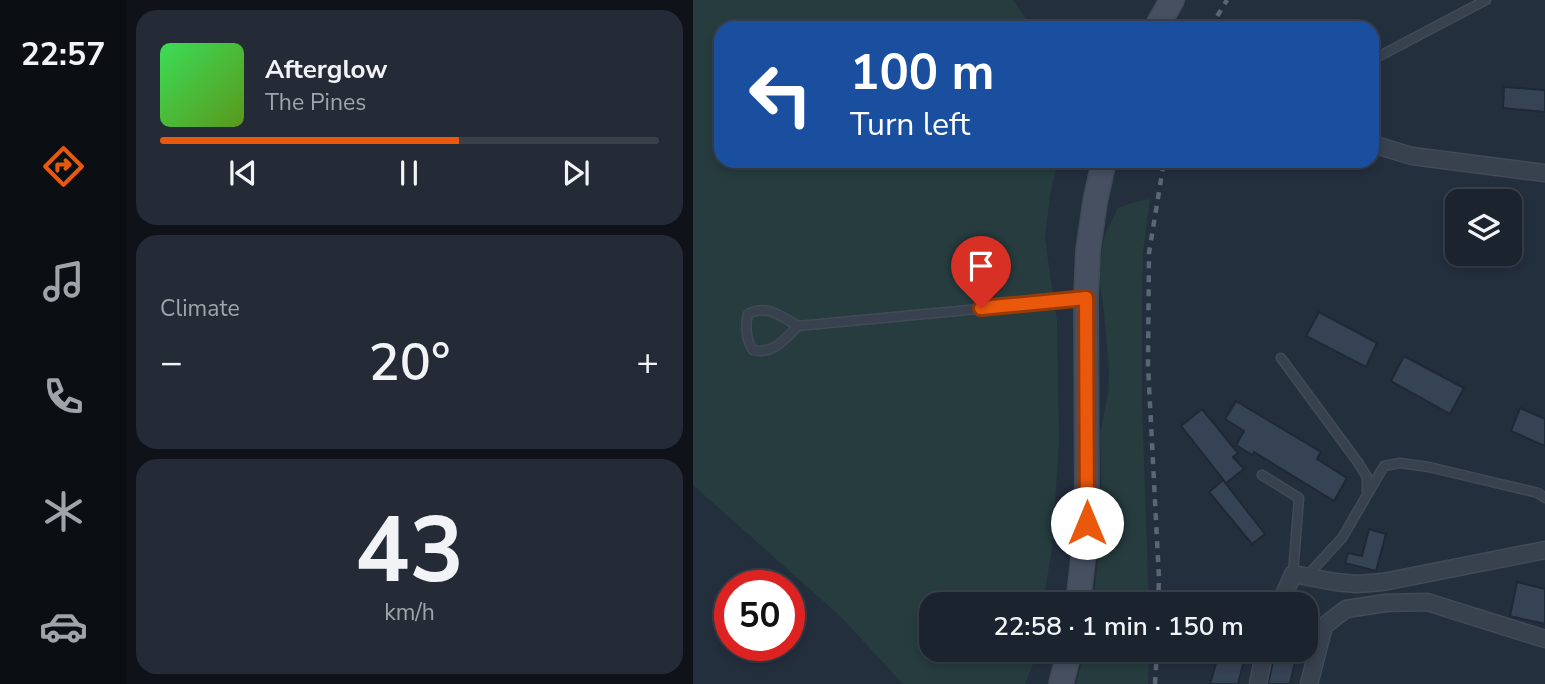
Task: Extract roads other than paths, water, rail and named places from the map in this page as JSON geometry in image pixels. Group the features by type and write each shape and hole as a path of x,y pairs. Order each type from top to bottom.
{"main road":[{"path":"1160,21 1172,0"},
{"path":"1079,592 1087,523 1088,251 1102,168"},
{"path":"1061,684 1067,662"}],"street":[{"path":"1379,146 1412,156 1545,173"},
{"path":"1288,592 1299,575 1357,584 1383,582 1545,551"},
{"path":"1309,684 1324,626 1346,609 1386,603 1427,602 1545,639"},
{"path":"1258,684 1262,662"}],"lane":[{"path":"1379,56 1486,0"},
{"path":"798,326 776,348 762,352 753,350 748,343 748,314 756,310 770,310 798,326 1086,298"},
{"path":"1281,358 1357,461 1367,477 1367,493"},
{"path":"1299,575 1326,557 1342,538 1384,466 1400,463 1429,467 1538,493 1545,498"},
{"path":"1262,475 1299,498 1299,575"}],"railway":[{"path":"1214,21 1227,0"},
{"path":"1158,592 1148,365 1149,253 1163,168"},
{"path":"1155,684 1156,662"}]}
